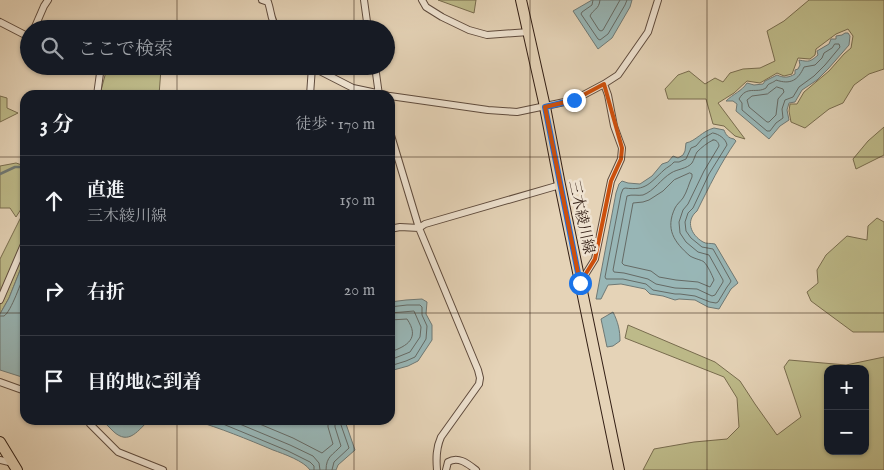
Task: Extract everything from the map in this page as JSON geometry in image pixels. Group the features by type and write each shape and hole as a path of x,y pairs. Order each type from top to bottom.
{"main road":[{"name":"三木綾川線","path":"521,0 545,107 619,470"},
{"path":"0,442 15,467"}],"street":[{"path":"38,20 48,0"},
{"path":"262,0 268,2 272,20"},
{"path":"364,0 367,20"},
{"path":"422,0 426,7 469,30 487,35 529,32"},
{"path":"395,97 488,110 517,112 574,100 618,75 648,32 658,0"},
{"path":"0,22 20,32"},
{"path":"98,90 100,75"},
{"path":"310,90 311,75"},
{"path":"328,75 357,90"},
{"path":"377,75 380,90"},
{"path":"580,283 595,259 612,180 622,159 622,148 614,126 604,84"},
{"path":"395,149 419,228 480,378 479,384 437,445 437,470"},
{"path":"395,228 419,228 425,224 560,185"},
{"path":"0,300 20,254"},
{"path":"0,382 20,388"},
{"path":"91,425 118,452 163,470"},
{"path":"446,470 448,462 456,459 467,463 476,470"},
{"path":"0,460 15,467"}],"highlighted area":[{"path":"604,84 622,148 621,159 611,181 595,259 580,283 545,107 574,100"}],"shaded area":[{"path":"438,0 476,0 474,13"},
{"path":"809,0 884,0 884,69 869,74 854,85 843,103 829,109 805,128 791,122 790,104 797,104 804,92 829,71 851,48 853,36 848,29 836,34 816,49 815,55 810,59 798,58 792,74 784,76 777,73 760,83 747,81 734,93 718,103 745,139 735,136 724,126 713,124 706,99 668,99 665,89 678,75 689,71 705,84 715,78 723,82 730,73 743,69 760,68 775,61 767,31 784,21"},
{"path":"105,75 161,75 159,90 101,90"},
{"path":"0,96 7,98 7,108 18,113 0,122"},
{"path":"884,127 884,155 856,169 853,159 868,141"},
{"path":"16,163 20,164 20,211 16,217 10,208 0,208 0,166"},
{"path":"877,218 884,222 884,332 853,332 811,301 807,292 818,283 817,270 826,255 847,236 867,240 868,226"},
{"path":"20,219 20,270 0,314 0,259"},
{"path":"628,325 715,362 740,381 777,435 801,417 784,367 789,360 846,365 884,357 884,470 643,470 654,449 694,442 727,439 739,427 737,398 724,377 625,338"}],"water":[{"path":"592,0 632,0 612,38 598,49 573,11"},
{"path":"848,33 850,36 849,45 817,80 802,90 795,102 789,103 787,110 789,120 780,126 769,139 736,111 737,104 733,101 726,101 747,83 754,85 763,84 777,75 786,77 795,74 795,70 800,65 799,60 811,60 818,55 817,51 829,44 831,39 836,39 836,36"},
{"path":"714,128 724,130 730,138 736,141 690,223 695,236 703,242 715,244 738,283 731,289 719,309 708,307 695,300 675,300 650,294 645,289 621,284 608,285 601,299 596,299 619,184 622,181 640,184 652,176 662,164 668,162 673,156 678,158 683,155 686,143"},
{"path":"20,270 20,376 0,370 0,314"},
{"path":"422,299 427,302 426,314 432,325 432,340 418,361 395,370 395,301"},
{"path":"613,312 620,333 620,341 613,346 607,347 601,319"},
{"path":"106,425 144,425 131,436 121,437"},
{"path":"207,425 346,425 355,450 338,465 336,470 310,470 299,461 288,456"}],"waterway":[{"path":"0,174 15,167 20,167"}],"route":[{"path":"574,100 545,107 580,283"}]}
